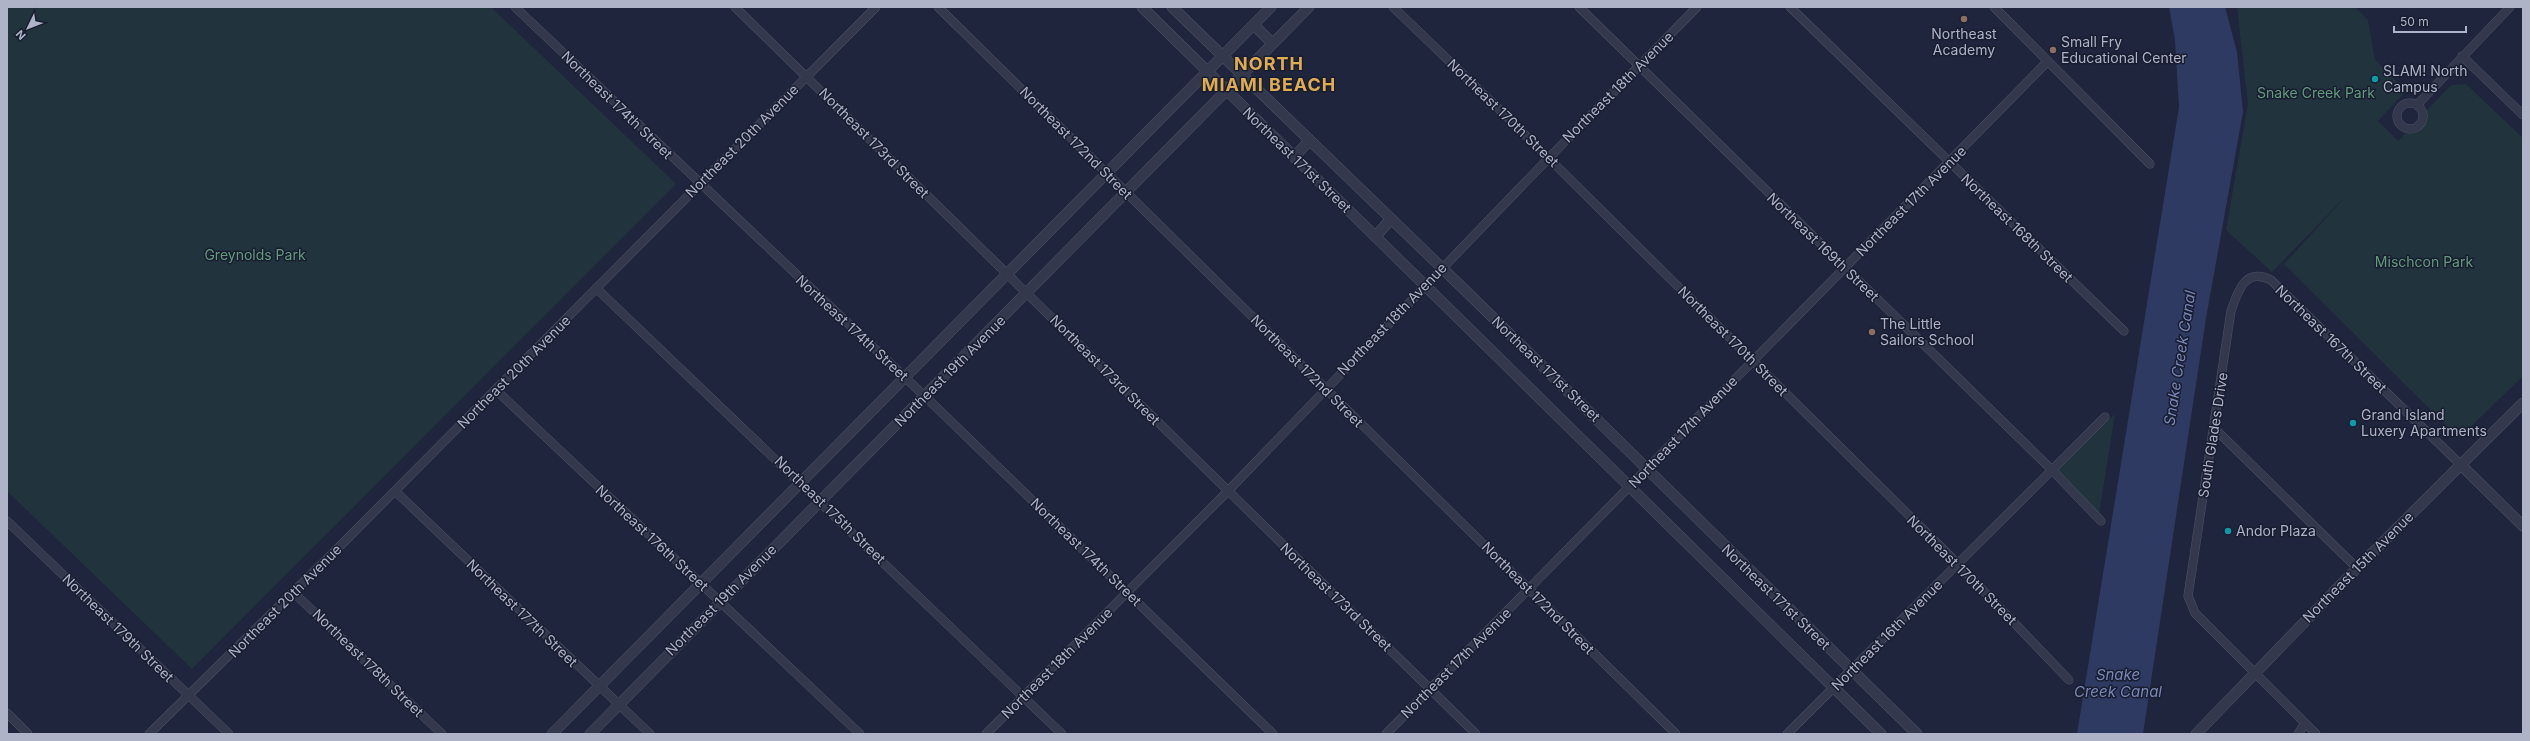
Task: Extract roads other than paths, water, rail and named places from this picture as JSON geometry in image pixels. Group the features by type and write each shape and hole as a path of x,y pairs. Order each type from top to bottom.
{"street":[{"name":"Northeast 174th Street","path":"515,7 924,396 1273,734"},
{"name":"Northeast 173rd Street","path":"735,7 1476,734"},
{"name":"Northeast 20th Avenue","path":"149,734 294,593 699,183 876,7"},
{"name":"Northeast 172nd Street","path":"938,7 1676,734"},
{"name":"Northeast 171st Street","path":"1142,7 1206,72 1881,734"},
{"name":"Northeast 171st Street","path":"1172,7 1221,57 1391,219 1648,469 1917,734"},
{"name":"Northeast 19th Avenue","path":"552,734 1271,7"},
{"name":"Northeast 19th Avenue","path":"590,734 618,704 1027,294 1225,90 1309,7"},
{"name":"Northeast 170th Street","path":"1393,7 1548,158 1958,565 2069,680"},
{"name":"Northeast 169th Street","path":"1578,7 1640,66 1844,269 2052,470 2101,521"},
{"name":"Northeast 18th Avenue","path":"986,734 1228,491 1325,388 1548,158 1698,7"},
{"name":"Northeast 168th Street","path":"1790,7 2124,331"},
{"path":"1994,7 2150,164"},
{"path":"2417,105 2510,7"},
{"path":"1254,25 1272,43"},
{"path":"2462,56 2523,115"},
{"name":"Northeast 17th Avenue","path":"1386,734 1630,488 1752,361 2048,61"},
{"path":"1294,157 1309,141"},
{"path":"1375,237 1391,219"},
{"name":"South Glades Drive","path":"2254,674 2195,613 2189,604 2188,596 2231,311 2241,287 2250,278 2256,275"},
{"name":"Northeast 167th Street","path":"2256,275 2271,280 2523,526"},
{"name":"Northeast 175th Street","path":"596,288 821,500 1062,734"},
{"name":"Northeast 176th Street","path":"496,390 860,734"},
{"name":"Northeast 15th Avenue","path":"2196,734 2357,568 2523,403"},
{"name":"Northeast 16th Avenue","path":"1787,734 1851,670 1860,663 2105,417"},
{"path":"2214,428 2357,568"},
{"name":"Northeast 177th Street","path":"395,491 650,734"},
{"name":"Northeast 179th Street","path":"7,522 229,734"},
{"name":"Northeast 178th Street","path":"294,593 442,734"},
{"path":"2254,674 2316,734"},
{"path":"7,713 28,734"},
{"path":"2298,734 2305,723"}],"water":[{"name":"Snake Creek Canal","path":"2169,7 2225,7 2237,52 2243,112 2206,318 2143,734 2077,734 2179,107 2175,40"}],"place":[{"name":"Northeast Academy","path":"1964,19"},
{"name":"Small Fry Educational Center","path":"2053,50"},
{"name":"SLAM! North Campus","path":"2375,79"},
{"name":"The Little Sailors School","path":"1872,332"},
{"name":"Grand Island Luxery Apartments","path":"2353,423"},
{"name":"Andor Plaza","path":"2228,531"}],"district":[{"name":"NORTH MIAMI BEACH","path":"1269,74"}],"park label":[{"name":"Snake Creek Park","path":"2316,93"},
{"name":"Greynolds Park","path":"255,255"},
{"name":"Mischcon Park","path":"2424,262"}]}
